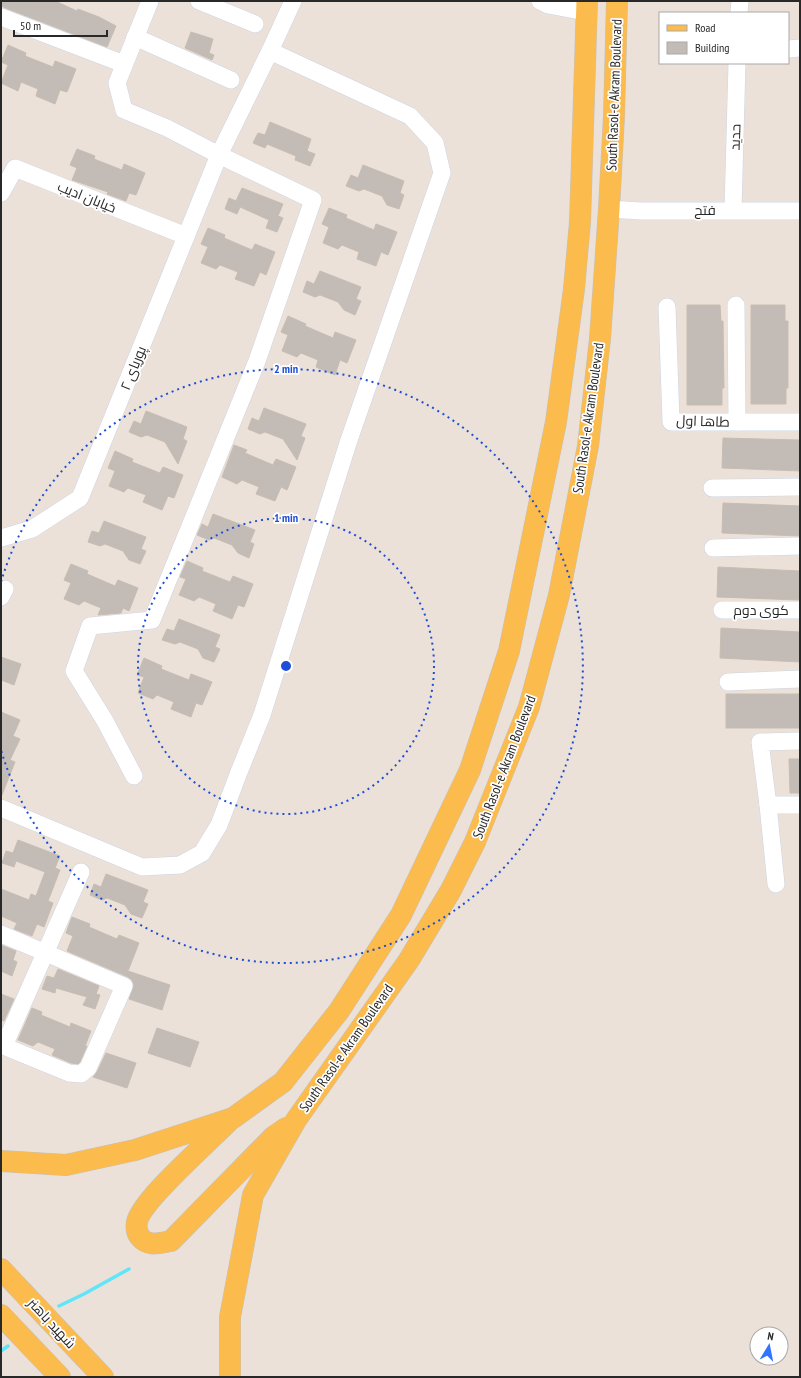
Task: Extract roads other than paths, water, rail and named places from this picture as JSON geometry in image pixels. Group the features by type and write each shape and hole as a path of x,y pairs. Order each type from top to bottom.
{"main road":[{"path":"586,7 617,9"},
{"name":"South Rasol-e Akram Boulevard","path":"1,1161 66,1165 136,1150 233,1118 283,1082 339,1011 401,915 470,770 509,651 556,422 574,289 580,222 586,7"},
{"name":"South Rasol-e Akram Boulevard","path":"230,1377 230,1317 253,1195 296,1120 409,960 451,890 475,842 529,707 559,595 588,446 600,339 609,209 617,9"},
{"path":"233,1118 157,1191 144,1208 137,1221 136,1228 140,1236 147,1243 156,1244 171,1241 273,1137 296,1120"},
{"name":"شهید باهنر","path":"1,1268 103,1377"},
{"path":"1,1315 60,1377"}],"street":[{"path":"134,776 105,721 74,671 90,626 152,620 257,361 313,200 219,155 167,128 124,110 117,83 150,1"},
{"path":"199,1 255,24"},
{"name":"پوریای ۲","path":"1,538 32,529 80,498 219,155 293,1"},
{"path":"739,12 740,1"},
{"path":"547,2 586,7"},
{"path":"1,17 124,64"},
{"path":"136,38 231,80"},
{"path":"789,49 800,48"},
{"path":"1,808 142,867 180,865 202,853 219,825 262,715 349,440 442,173 435,143 410,116 270,51"},
{"name":"حدید","path":"733,210 737,64"},
{"name":"خیابان ادیب","path":"1,193 14,168 186,236"},
{"name":"فتح","path":"609,209 641,211 800,211"},
{"path":"736,305 737,422"},
{"name":"طاها اول","path":"667,307 671,422 800,422"},
{"path":"712,488 800,488"},
{"path":"713,548 800,546"},
{"name":"کوی دوم","path":"722,610 800,610"},
{"path":"728,682 800,679"},
{"path":"776,884 760,742 800,741"},
{"path":"768,805 800,805"},
{"path":"1,934 45,952 124,986 88,1068 81,1074 69,1073 3,1046 45,952 81,872"}],"waterway":[{"path":"59,1306 129,1269"},
{"path":"1,1351 8,1346"}]}
